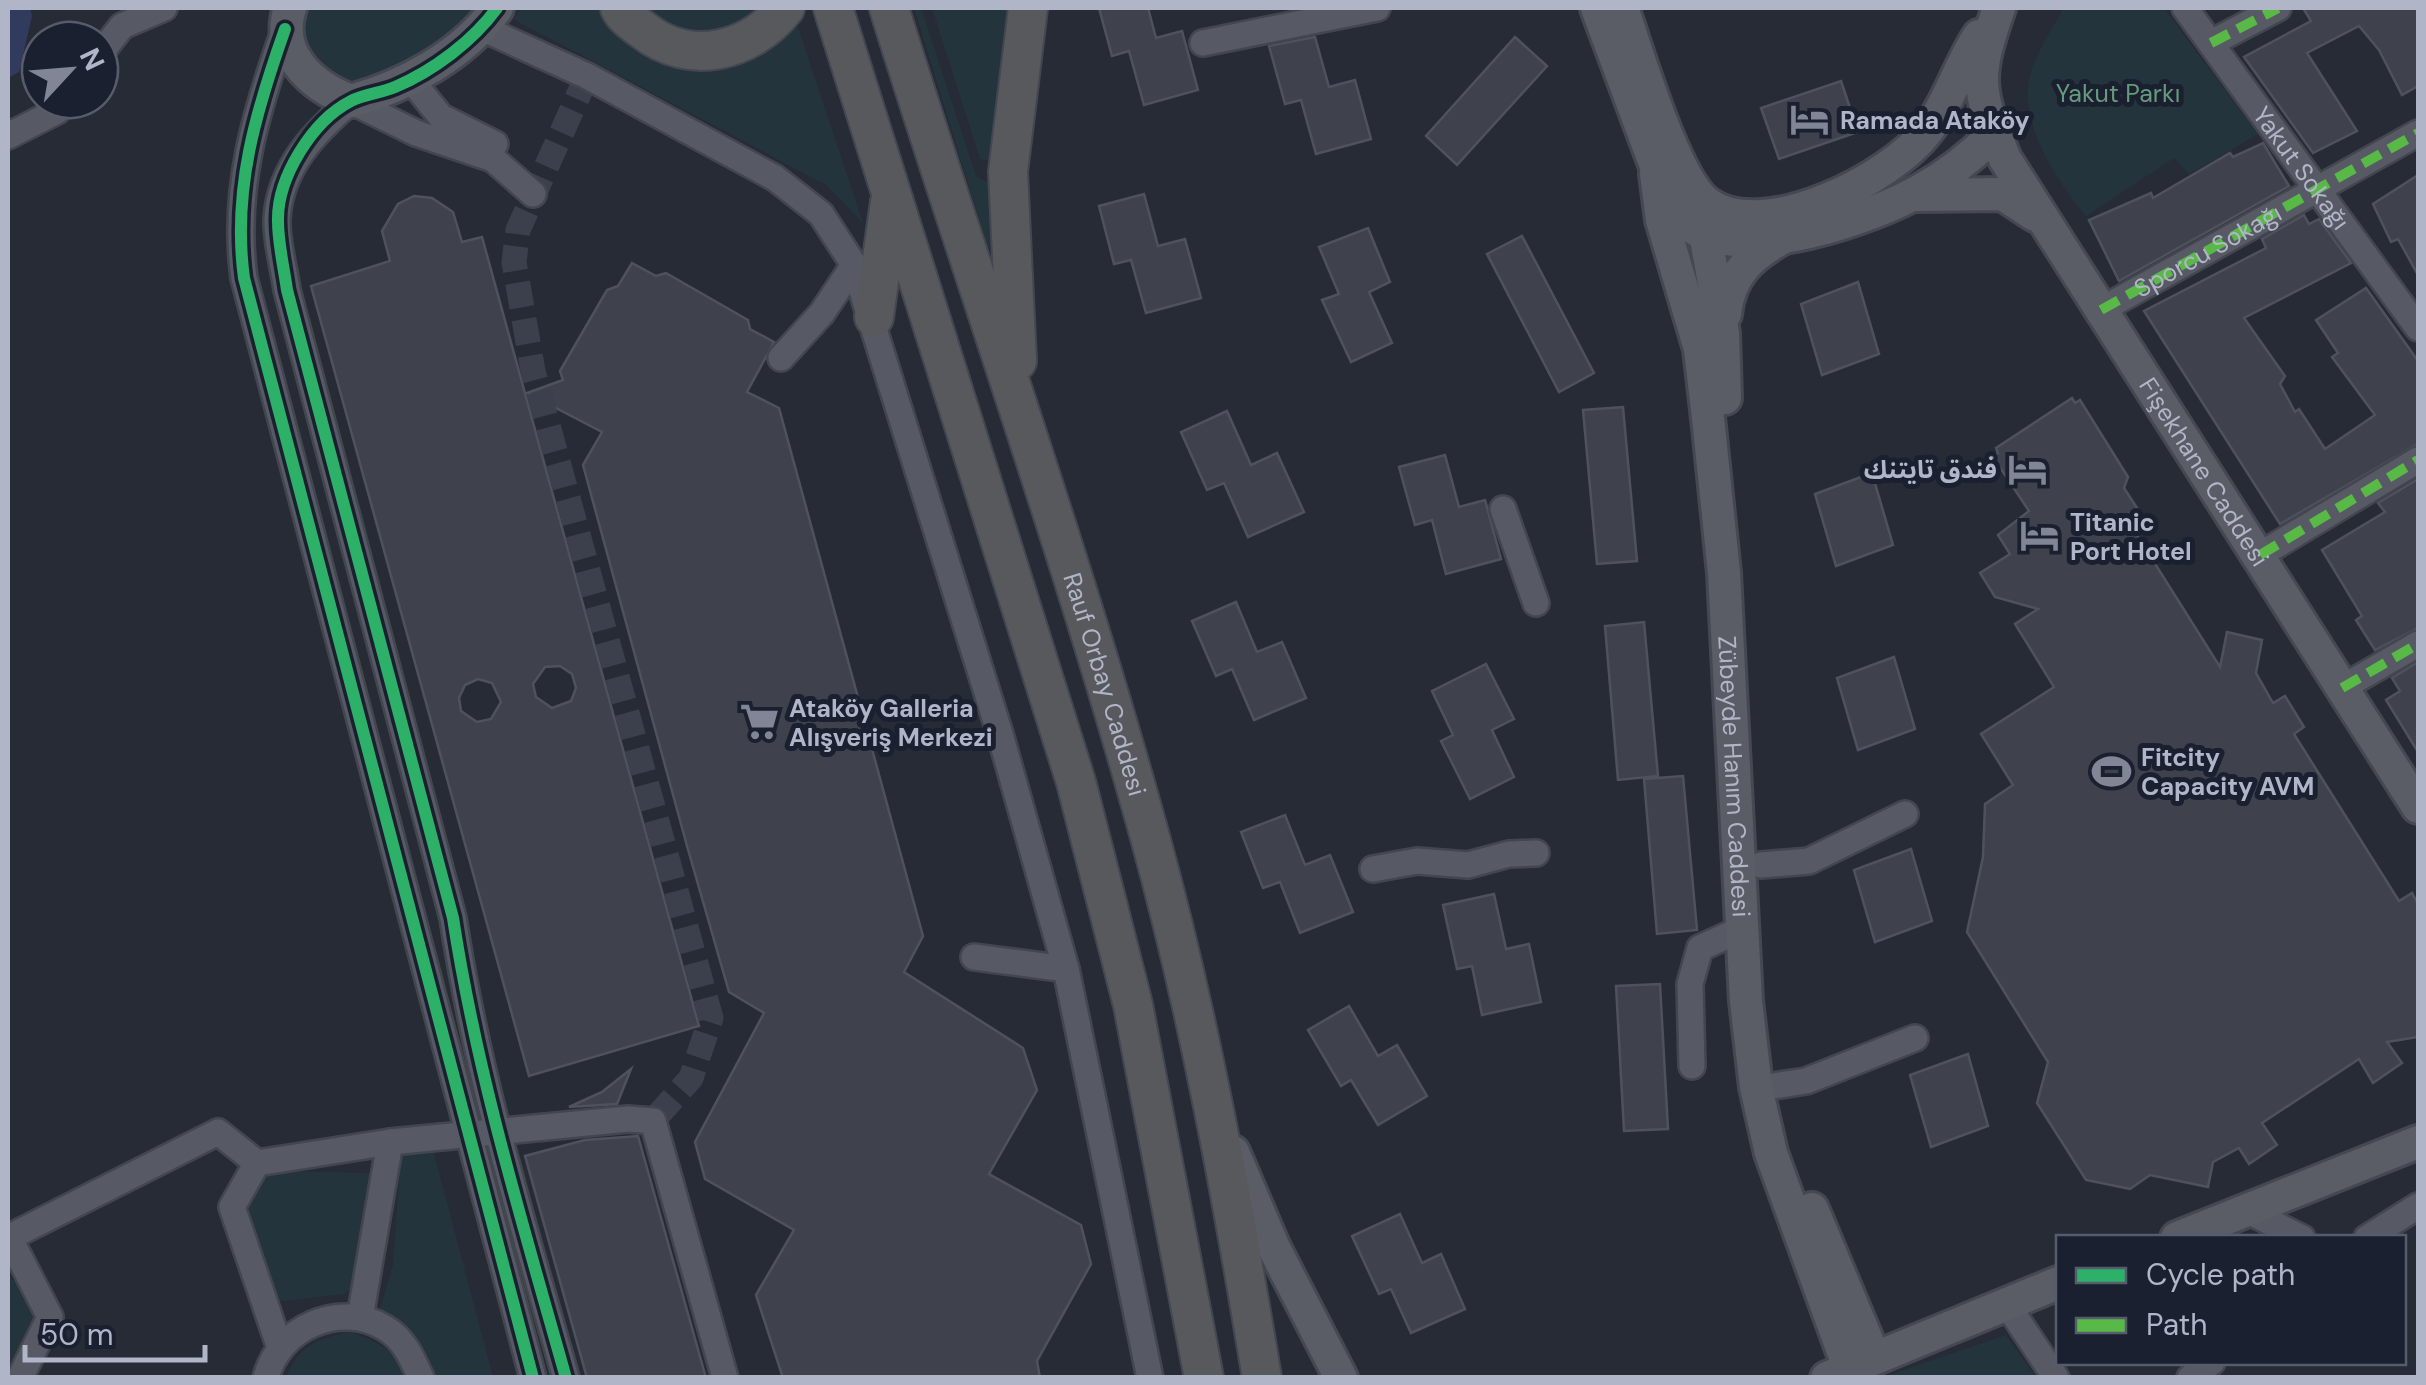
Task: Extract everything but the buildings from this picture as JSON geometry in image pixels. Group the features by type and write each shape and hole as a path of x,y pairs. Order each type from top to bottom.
{"highway":[{"path":"620,8 650,36 676,48 702,51 734,48 753,39 785,8"},
{"path":"833,8 1034,641 1106,896 1133,1006 1204,1378"},
{"name":"Rauf Orbay Caddesi","path":"890,8 1150,837 1211,1087 1262,1378"},
{"path":"1023,423 1013,318 1008,172 1028,8"},
{"path":"874,318 892,190"}],"main road":[{"name":"Zübeyde Hanım Caddesi","path":"1597,8 1656,174 1677,212 1706,219"},
{"path":"1622,8 1680,163 1706,219 1723,333"},
{"path":"1706,219 1783,211 1864,184 1896,165 1930,128 1998,8"},
{"name":"Fişekhane Caddesi","path":"1998,8 1981,60 1984,112 1994,133 2042,222 2260,555 2418,807"},
{"path":"1706,219 1739,240 1784,237 1840,222 1968,175 1994,133 2009,38 2023,8"},
{"path":"287,18 290,52 316,86 351,101 410,80 489,18"},
{"path":"1968,175 1966,116 1981,60"},
{"name":"Zübeyde Hanım Caddesi","path":"1656,174 1662,220 1700,349 1710,426 1724,573 1742,929 1764,1086 1802,1213 1842,1371"},
{"path":"1968,175 2010,196 2042,222"},
{"path":"1723,333 1730,288 1738,274 1759,251 1784,237"},
{"name":"Zübeyde Hanım Caddesi","path":"1723,333 1761,865 1764,1086"},
{"path":"1211,1087 1256,1212 1341,1378"},
{"path":"2185,1235 2418,1142"},
{"path":"1842,1371 2056,1284"}],"street":[{"path":"120,29 164,8"},
{"path":"1203,43 1377,8"},
{"name":"Yakut Sokağı","path":"2186,8 2418,328"},
{"path":"2211,43 2278,8"},
{"path":"287,18 254,117 241,188 244,278 533,1378"},
{"path":"489,18 553,59 775,178 821,214 854,265 874,318 1066,969 1150,1378"},
{"path":"410,80 441,116 524,161 532,172 533,194 493,159 416,133 351,101 311,134 290,175 277,218 287,290 453,918 467,1008 498,1133 566,1378"},
{"path":"8,136 41,120"},
{"name":"Sporcu Sokağı","path":"2101,310 2418,133"},
{"path":"781,358 822,314 854,265"},
{"path":"2260,555 2418,460"},
{"path":"1503,509 1536,603"},
{"path":"2342,688 2418,644"},
{"path":"1761,865 1809,861 1905,814"},
{"path":"1372,869 1417,860 1468,866 1509,854 1536,853"},
{"path":"1692,1066 1690,984 1700,948 1742,929"},
{"path":"974,956 1066,969"},
{"path":"1764,1086 1806,1082 1915,1038"},
{"path":"20,1378 50,1317 8,1237 218,1132 257,1162 390,1142 628,1119 653,1122 725,1378"},
{"path":"360,1318 390,1142"},
{"path":"257,1162 232,1208 280,1348"},
{"path":"2372,1235 2418,1206"},
{"path":"2248,1211 2296,1235"},
{"path":"2006,1303 2056,1378"},
{"path":"266,1378 280,1348 300,1329 332,1317 360,1318 385,1328 406,1346 421,1378"},
{"path":"2199,1370 2229,1378"}],"green space":[{"path":"304,8 489,8 431,53 384,76 361,81 338,77 312,57 303,38"},
{"path":"522,8 607,8 634,41 796,21 863,223 826,185 513,19"},
{"path":"638,8 768,8 757,18 693,36 672,31"},
{"path":"914,8 921,8 976,176 995,186 994,250 988,248"},
{"path":"932,8 1017,8 994,161 980,159"},
{"name":"Yakut Parkı","path":"2063,8 2164,8 2258,134 2189,174 2174,158 2086,216 2052,168 2029,110 2031,72"},
{"path":"432,1146 493,1377 430,1377 378,1316 393,1265 401,1151"},
{"path":"275,1171 371,1173 358,1283 344,1294 276,1302 246,1203 255,1185"},
{"path":"8,1276 28,1291 34,1322 8,1367"},
{"path":"349,1332 391,1353 405,1377 286,1378 296,1358 310,1345"},
{"path":"2006,1335 2036,1377 1883,1377"}],"water":[{"path":"8,8 30,8 31,20 20,20 19,72 8,78"}],"tunnel":[{"path":"587,76 518,230 514,262 533,371 711,1018 691,1078 653,1121"}],"marked path":[{"path":"2211,43 2278,8"},
{"path":"2101,310 2418,133"},
{"path":"2260,555 2418,460"},
{"path":"2342,688 2418,644"}],"cycle path":[{"path":"497,8 438,64 395,87 351,101 323,122 290,169 279,204 278,230 287,290 453,918 488,1092 566,1378"},
{"path":"285,29 249,151 241,214 244,278 533,1378"}],"place":[{"name":"Ramada Ataköy","path":"1810,120"},
{"name":"فندق تايتنك","path":"2027,469"},
{"name":"Titanic Port Hotel","path":"2040,536"},
{"name":"Ataköy Galleria Alışveriş Merkezi","path":"759,722"},
{"name":"Fitcity Capacity AVM","path":"2111,771"}]}
